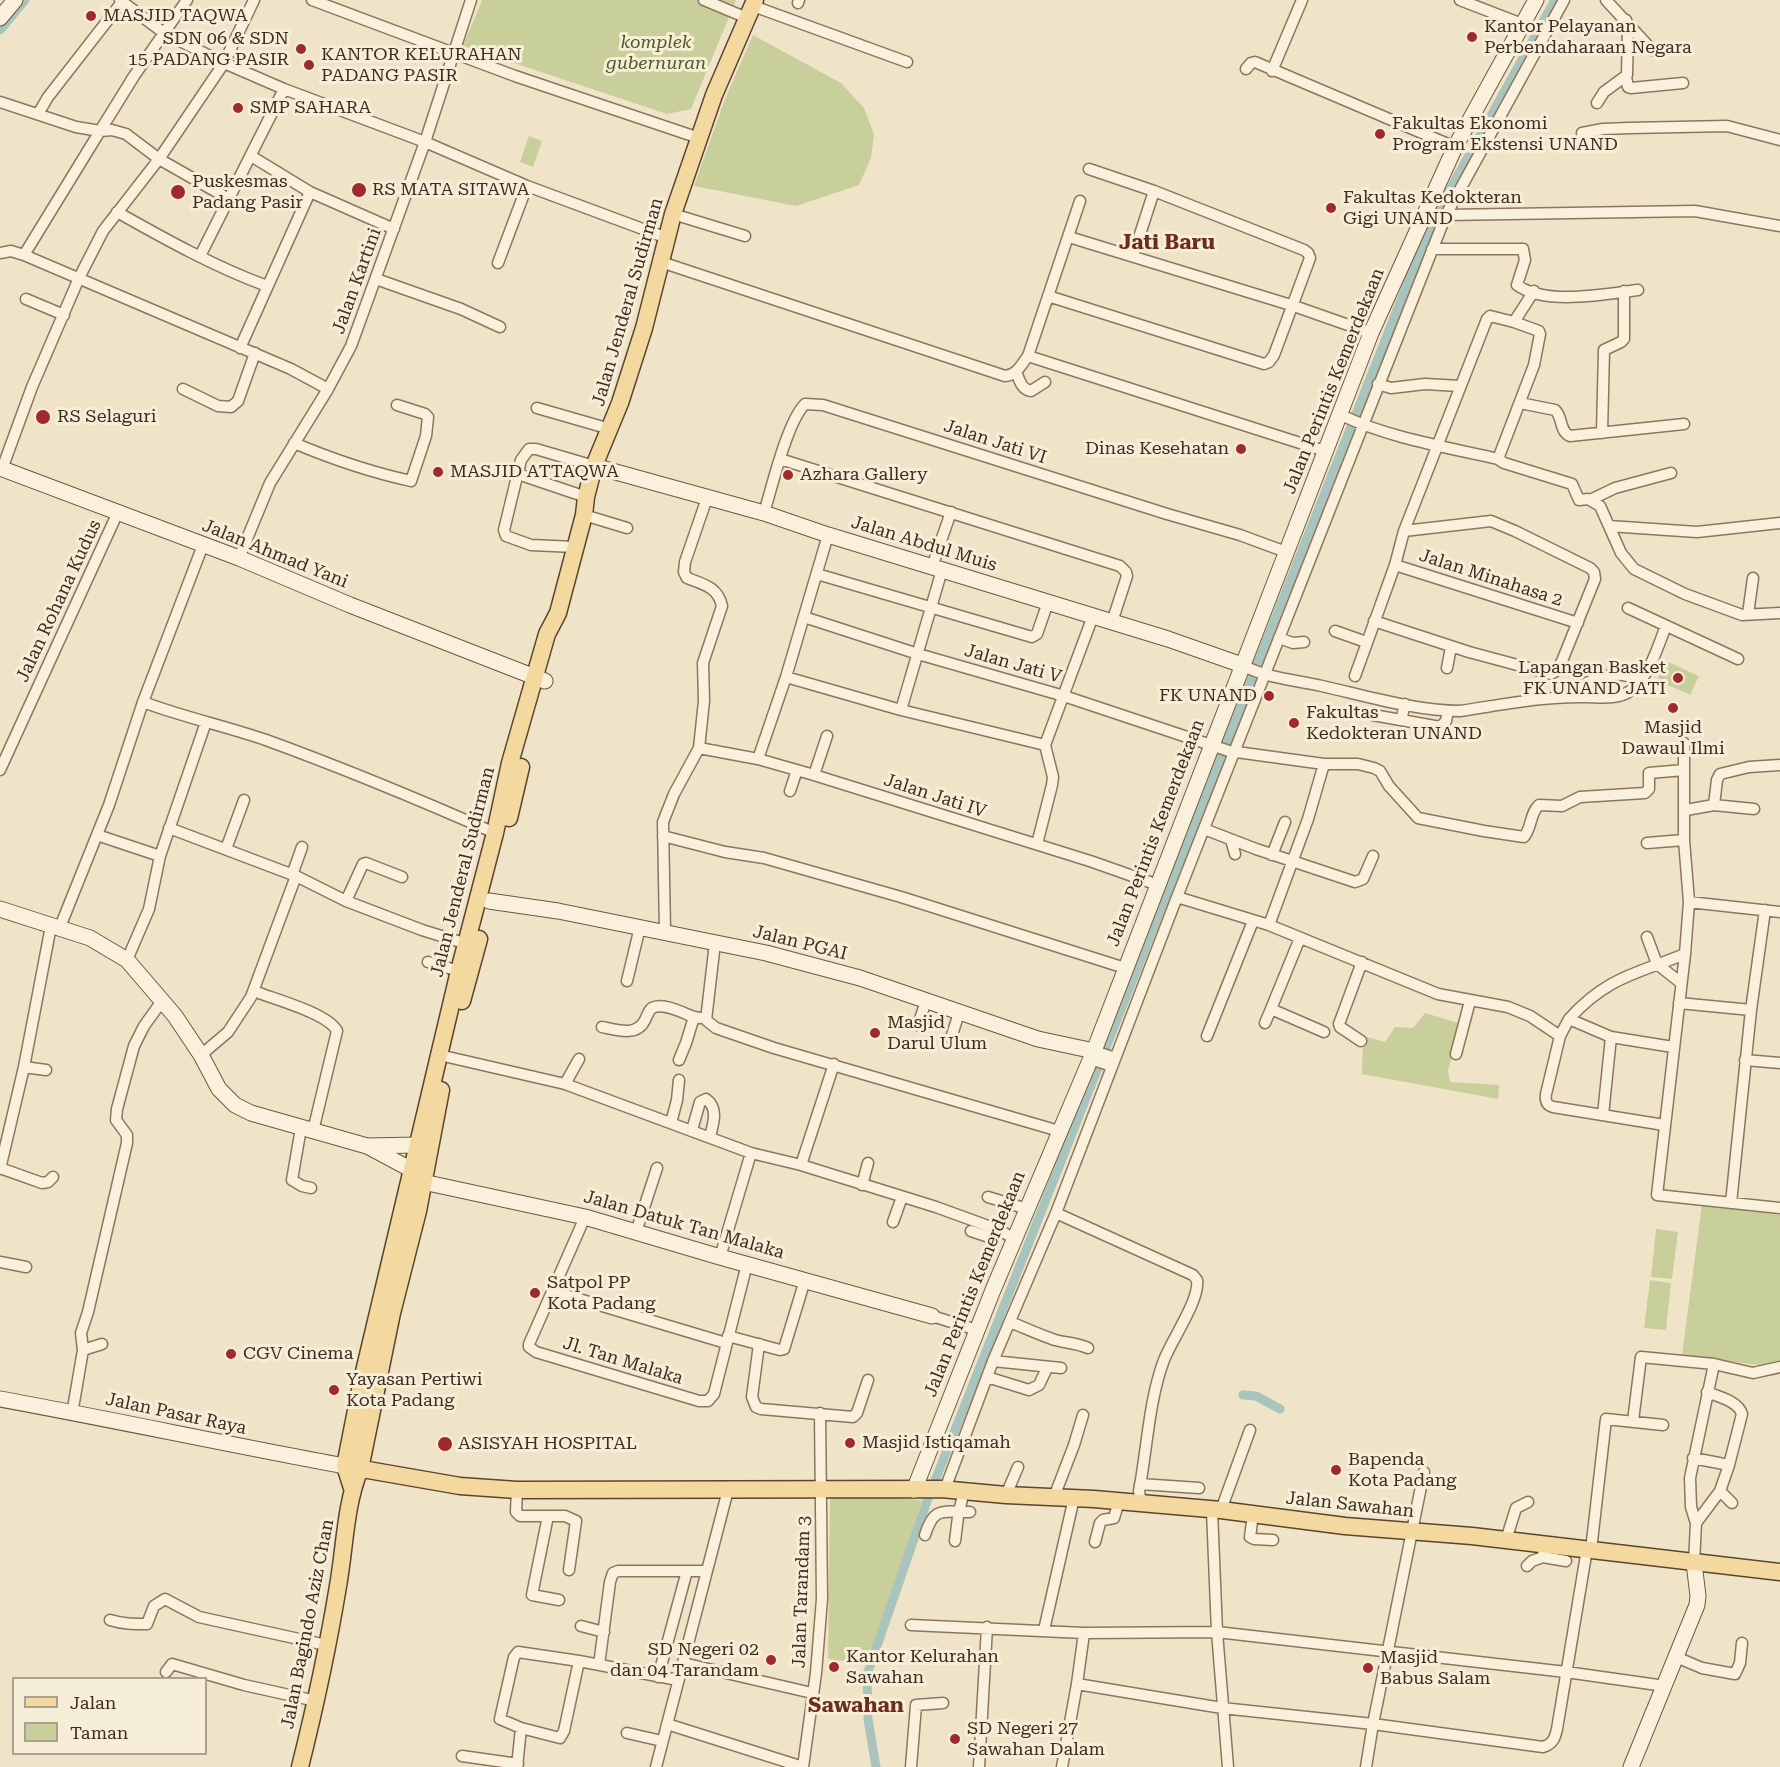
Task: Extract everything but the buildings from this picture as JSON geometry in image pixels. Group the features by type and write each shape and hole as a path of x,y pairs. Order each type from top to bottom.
{"main road":[{"path":"0,18 15,0"},
{"name":"Jalan Perintis Kemerdekaan","path":"917,1490 977,1330 1059,1131 1102,1059 1125,968 1158,885 1223,748 1244,666 1286,552 1326,451 1343,416 1371,333 1455,147 1536,0"},
{"name":"Jalan Jenderal Sudirman","path":"418,1176 417,1144 495,833 504,784 540,680 547,634 558,613 584,515 594,466 620,403 644,328 673,214 699,138 714,95 752,8"},
{"name":"Jalan Abdul Muis","path":"594,466 764,513 828,536 1093,616 1244,666"},
{"name":"Jalan Ahmad Yani","path":"1,468 239,558 372,614 540,680"},
{"path":"418,1176 489,902 540,680"},
{"name":"Jalan PGAI","path":"489,902 558,911 766,953 860,978 1102,1059"},
{"path":"0,909 90,938 127,960 175,1016 201,1055 219,1089 235,1105 251,1113 367,1146 417,1144"},
{"name":"Jalan Datuk Tan Malaka","path":"367,1146 418,1176 585,1217 932,1316"},
{"name":"Jalan Bagindo Aziz Chan","path":"300,1767 316,1701 340,1573 353,1468 418,1210 418,1176"},
{"name":"Jalan Pasar Raya","path":"0,1399 72,1414 112,1419 353,1468"},
{"name":"Jalan Sawahan","path":"353,1468 460,1486 517,1490 943,1489 1119,1501 1253,1514 1345,1526 1506,1540 1543,1551 1589,1549 1780,1572"},
{"path":"1631,1767 1698,1600 1694,1563"}],"street":[{"path":"24,255 100,131 187,0"},
{"path":"1,468 32,387 79,278 103,231 159,159 224,63 254,0"},
{"path":"312,0 453,54 699,138"},
{"name":"Jalan Kartini","path":"239,558 270,483 351,346 425,142 471,0"},
{"path":"704,0 752,8 907,62"},
{"path":"1272,71 1302,0"},
{"path":"1460,0 1522,24"},
{"path":"943,1489 993,1361 1056,1213 1102,1059 1177,897 1204,829 1223,748 1263,674 1279,638 1361,424 1446,215 1564,0"},
{"path":"1606,0 1652,50"},
{"path":"38,114 54,88 121,1 164,33 224,63 284,89 425,142 527,186 667,238"},
{"path":"1626,20 1628,87 1683,83"},
{"path":"1246,69 1255,62 1455,147"},
{"path":"1597,103 1604,92 1626,77"},
{"path":"200,256 284,89"},
{"path":"0,102 76,127 100,131 112,130 126,134 159,159 229,199"},
{"path":"1582,133 1603,129 1727,126 1780,140"},
{"path":"251,156 310,192 394,229"},
{"path":"1048,296 1264,364 1269,362 1274,355 1310,258 1308,253 1154,191 1089,169"},
{"path":"498,263 527,186"},
{"path":"1133,256 1154,191"},
{"path":"240,348 310,192"},
{"path":"661,262 1005,376 1016,372 1028,356 1080,201"},
{"path":"117,212 149,231 267,286"},
{"path":"1446,215 1695,212 1780,226"},
{"path":"673,214 745,236"},
{"path":"1069,237 1294,306 1371,333"},
{"path":"1432,249 1523,249 1525,260 1517,285 1560,297 1638,290"},
{"path":"0,253 11,251 24,255 255,353 328,388"},
{"path":"376,279 461,309 500,327"},
{"path":"1514,322 1534,291"},
{"path":"1602,433 1604,350 1624,339 1624,291"},
{"path":"26,299 64,315"},
{"path":"1355,676 1395,565 1404,531 1488,317 1514,322 1539,331 1540,334 1534,366 1498,459"},
{"path":"183,389 218,406 231,407 238,401 255,353"},
{"path":"1028,356 1326,451"},
{"path":"1016,372 1022,387 1026,390 1031,391 1045,382"},
{"path":"1378,384 1391,388 1425,384 1460,386"},
{"path":"1520,403 1555,410 1566,434 1602,433 1684,424"},
{"name":"Jalan Jati VI","path":"764,513 780,459 798,411 805,404 823,405 1240,535 1286,552"},
{"path":"294,444 344,463 411,481 426,436 428,417 397,405"},
{"path":"537,408 610,429"},
{"path":"1343,416 1361,424 1498,459 1504,463 1572,484 1579,500 1590,500 1615,489 1671,473"},
{"path":"575,547 531,545 506,536 504,530 521,460 529,449 594,466"},
{"path":"780,459 1124,569 1127,576 1112,622"},
{"path":"518,474 586,497"},
{"path":"664,932 664,815 699,748 704,701 703,663 722,606 720,597 707,584 687,578 684,572 685,562 707,498"},
{"path":"1590,500 1600,506 1625,560 1634,569 1685,594 1742,615 1780,613"},
{"name":"Jalan Rohana Kudus","path":"0,770 118,512"},
{"path":"901,710 932,607 937,568 951,512"},
{"path":"584,515 627,528"},
{"path":"1374,621 1451,646 1551,674 1560,665 1594,579 1594,572 1590,568 1491,521 1404,531"},
{"path":"1609,526 1697,532 1780,523"},
{"path":"758,759 786,677 828,536"},
{"path":"53,1177 48,1182 42,1183 0,1169 55,926 98,835 143,702 203,545"},
{"name":"Jalan Minahasa 2","path":"1395,565 1578,623"},
{"path":"817,574 1032,637 1037,634 1048,602"},
{"path":"1748,614 1753,578"},
{"path":"1628,608 1738,659"},
{"path":"1037,844 1053,777 1045,746 1093,616"},
{"name":"Jalan Jati V","path":"804,617 918,654 1064,696 1223,748 1324,764 1358,764 1374,768 1380,771 1389,786 1418,818 1521,837 1527,833 1534,810 1539,805 1562,806 1580,797 1646,793 1649,773 1684,770"},
{"path":"1244,666 1263,674 1405,704 1460,711 1564,696 1617,696 1628,692 1642,679 1666,626"},
{"path":"1335,631 1366,642"},
{"path":"1279,638 1304,642"},
{"path":"1447,668 1451,646"},
{"path":"1564,696 1576,687 1606,677 1620,675 1642,679"},
{"path":"786,677 901,710 1045,746"},
{"path":"143,702 264,740 416,798 495,833"},
{"path":"1401,720 1405,704"},
{"path":"1372,715 1440,727 1446,722 1448,711"},
{"path":"127,960 146,917 160,856 206,722"},
{"path":"814,775 827,736"},
{"path":"1684,743 1686,810 1684,840 1689,902 1657,1195 1780,1208"},
{"name":"Jalan Jati IV","path":"699,748 758,759 814,775 1037,844 1158,885"},
{"path":"1269,925 1308,819 1324,764"},
{"path":"1714,805 1717,780 1720,774 1749,767 1780,765"},
{"path":"790,791 797,770"},
{"path":"226,849 244,800"},
{"path":"1686,810 1714,805 1754,809"},
{"path":"1272,855 1285,822"},
{"path":"169,828 294,875 346,901 466,944"},
{"path":"1204,829 1272,855 1355,882 1363,879 1373,856"},
{"path":"98,835 160,856"},
{"path":"663,836 725,852 764,858 901,897 1125,968"},
{"path":"1232,840 1235,854"},
{"path":"1647,843 1684,840"},
{"path":"201,1055 235,1023 254,991 302,847"},
{"path":"346,901 366,862 402,877"},
{"path":"1177,897 1269,925 1426,990 1470,1001 1508,1007 1530,1016 1560,1036"},
{"path":"1689,902 1780,912"},
{"path":"1731,1203 1745,1060 1765,910"},
{"path":"1207,1036 1253,921"},
{"path":"627,981 640,927"},
{"path":"1647,937 1657,964 1681,983"},
{"path":"1265,1023 1300,938"},
{"path":"706,1020 715,943"},
{"path":"1664,1125 1553,1107 1546,1102 1546,1094 1560,1036 1569,1019 1584,1002 1609,984 1633,972 1685,954"},
{"path":"428,962 459,971"},
{"path":"1361,1041 1339,1024 1362,962"},
{"path":"254,991 324,1018 337,1031 292,1180 311,1188"},
{"path":"918,1025 926,1000"},
{"path":"1456,1054 1470,1001"},
{"path":"72,1414 83,1350 81,1333 88,1312 127,1143 127,1135 116,1120 117,1109 134,1046 144,1026 162,1002"},
{"path":"1679,1003 1751,1010"},
{"path":"602,1027 621,1031 633,1030 643,1024 650,1009 662,1007 706,1020 716,1028 774,1048 1059,1131"},
{"path":"1271,1009 1324,1032"},
{"path":"951,1038 959,1013"},
{"path":"679,1060 694,1017"},
{"path":"1569,1019 1611,1037 1673,1047"},
{"path":"1603,1115 1611,1037"},
{"path":"448,1057 593,1088"},
{"path":"566,1082 579,1059"},
{"path":"1745,1060 1780,1063"},
{"path":"801,1166 834,1064"},
{"path":"24,1067 46,1070"},
{"path":"671,1123 679,1080"},
{"path":"566,1082 751,1153 902,1197 999,1230 1015,1239"},
{"path":"692,1130 700,1102 706,1099 712,1104 714,1110 710,1137"},
{"path":"720,1257 751,1153"},
{"path":"862,1185 868,1163"},
{"path":"636,1232 657,1168"},
{"path":"893,1222 902,1197"},
{"path":"988,1197 1027,1209"},
{"path":"1056,1213 1150,1254 1193,1275 1197,1280 1198,1286 1162,1368 1140,1485 1141,1503"},
{"name":"Jl. Tan Malaka","path":"585,1217 529,1344 532,1350 699,1401 708,1401 714,1394 747,1264"},
{"path":"971,1231 992,1238 999,1230"},
{"path":"0,1262 26,1267"},
{"path":"552,1291 727,1340 759,1344 780,1350 785,1348 805,1280"},
{"path":"932,1316 977,1330"},
{"path":"1010,1322 1049,1338 1077,1343 1088,1348"},
{"path":"83,1350 102,1344"},
{"path":"759,1344 752,1398 756,1407 761,1409 855,1416 868,1380"},
{"path":"1633,1421 1641,1357 1714,1364 1753,1373 1780,1367"},
{"path":"993,1361 1061,1368"},
{"path":"1694,1563 1696,1523 1690,1494 1693,1458 1714,1364"},
{"path":"987,1377 1029,1390 1039,1385 1047,1368"},
{"path":"1696,1523 1720,1491 1729,1465 1741,1410 1734,1404 1707,1392"},
{"name":"Jalan Tarandam 3","path":"803,1767 816,1673 822,1599 820,1413"},
{"path":"1054,1497 1074,1446 1083,1415"},
{"path":"1077,1684 1222,1708 1373,1724 1543,1747 1552,1742 1556,1733 1589,1549 1605,1420 1608,1418 1663,1425"},
{"path":"1228,1767 1216,1632 1216,1510 1250,1430"},
{"path":"1693,1458 1729,1465"},
{"path":"1006,1495 1018,1467"},
{"path":"1366,1767 1424,1472"},
{"path":"1140,1485 1199,1488"},
{"path":"517,1490 515,1503 517,1514 565,1516 576,1521 569,1570"},
{"path":"656,1767 728,1490"},
{"path":"955,1541 964,1512 964,1490"},
{"path":"1720,1491 1732,1503"},
{"path":"1044,1630 1074,1498"},
{"path":"1095,1542 1100,1523 1103,1520 1114,1518 1119,1501"},
{"path":"1506,1540 1516,1508 1528,1502"},
{"path":"925,1535 931,1518 936,1514 964,1512"},
{"path":"1253,1514 1250,1537 1273,1540"},
{"path":"548,1515 532,1595 560,1600"},
{"path":"1527,1566 1543,1551 1566,1561"},
{"path":"599,1665 613,1573 618,1571 707,1571"},
{"path":"658,1677 687,1571"},
{"path":"110,1620 128,1625 147,1624 154,1606 165,1599 200,1617 327,1645"},
{"path":"911,1625 1084,1633 1216,1632 1566,1672 1665,1686"},
{"path":"581,1626 604,1632"},
{"path":"979,1767 987,1627"},
{"path":"1062,1767 1084,1633"},
{"path":"1676,1657 1702,1668 1735,1674 1740,1663 1742,1643"},
{"path":"579,1661 563,1736 560,1738 502,1721 500,1717 516,1654 523,1651 579,1661 658,1677 678,1680"},
{"path":"683,1663 812,1693"},
{"path":"166,1672 172,1664 244,1685 316,1701"},
{"path":"911,1767 916,1705 943,1703"},
{"path":"667,1724 803,1767"},
{"path":"462,1756 517,1766 521,1728"},
{"path":"627,1733 662,1741"}],"green space":[{"name":"komplek gubernuran","path":"482,0 736,0 691,109 667,114 463,46"},
{"path":"753,35 841,83 864,108 874,134 871,158 859,185 796,206 694,186 725,99"},
{"path":"529,136 542,141 533,167 520,162"},
{"name":"Lapangan Basket FK UNAND JATI","path":"1666,661 1699,676 1690,695 1657,680"},
{"path":"1425,1013 1462,1024 1448,1070 1450,1082 1499,1085 1498,1099 1362,1074 1363,1036 1385,1042 1395,1027 1413,1028"},
{"path":"1702,1204 1780,1215 1780,1368 1682,1355"},
{"path":"1656,1229 1678,1232 1672,1279 1651,1277"},
{"path":"1650,1280 1671,1283 1666,1330 1644,1328"},
{"path":"830,1493 922,1500 870,1664 828,1659"}],"waterway":[{"path":"0,30 25,0"},
{"path":"876,1767 868,1719 867,1675 927,1501 1431,224 1555,0"},
{"path":"1243,1395 1256,1396 1280,1409"}],"place":[{"name":"MASJID TAQWA","path":"91,16"},
{"name":"Kantor Pelayanan Perbendaharaan Negara","path":"1472,37"},
{"name":"SDN 06 & SDN 15 PADANG PASIR","path":"301,49"},
{"name":"KANTOR KELURAHAN PADANG PASIR","path":"309,65"},
{"name":"SMP SAHARA","path":"238,108"},
{"name":"Fakultas Ekonomi Program Ekstensi UNAND","path":"1380,134"},
{"name":"RS MATA SITAWA","path":"359,190"},
{"name":"Puskesmas Padang Pasir","path":"178,192"},
{"name":"Fakultas Kedokteran Gigi UNAND","path":"1331,208"},
{"name":"RS Selaguri","path":"43,417"},
{"name":"Dinas Kesehatan","path":"1241,449"},
{"name":"MASJID ATTAQWA","path":"438,472"},
{"name":"Azhara Gallery","path":"788,475"},
{"name":"Lapangan Basket FK UNAND JATI","path":"1678,678"},
{"name":"FK UNAND","path":"1269,696"},
{"name":"Masjid Dawaul Ilmi","path":"1673,708"},
{"name":"Fakultas Kedokteran UNAND","path":"1294,723"},
{"name":"Masjid Darul Ulum","path":"875,1033"},
{"name":"Satpol PP Kota Padang","path":"535,1293"},
{"name":"CGV Cinema","path":"231,1354"},
{"name":"Yayasan Pertiwi Kota Padang","path":"334,1390"},
{"name":"Masjid Istiqamah","path":"850,1443"},
{"name":"ASISYAH HOSPITAL","path":"445,1444"},
{"name":"Bapenda Kota Padang","path":"1336,1470"},
{"name":"SD Negeri 02 dan 04 Tarandam","path":"771,1660"},
{"name":"Kantor Kelurahan Sawahan","path":"834,1667"},
{"name":"Masjid Babus Salam","path":"1368,1668"},
{"name":"SD Negeri 27 Sawahan Dalam","path":"955,1739"}],"district":[{"name":"Jati Baru","path":"1167,243"},
{"name":"Sawahan","path":"856,1706"}]}
